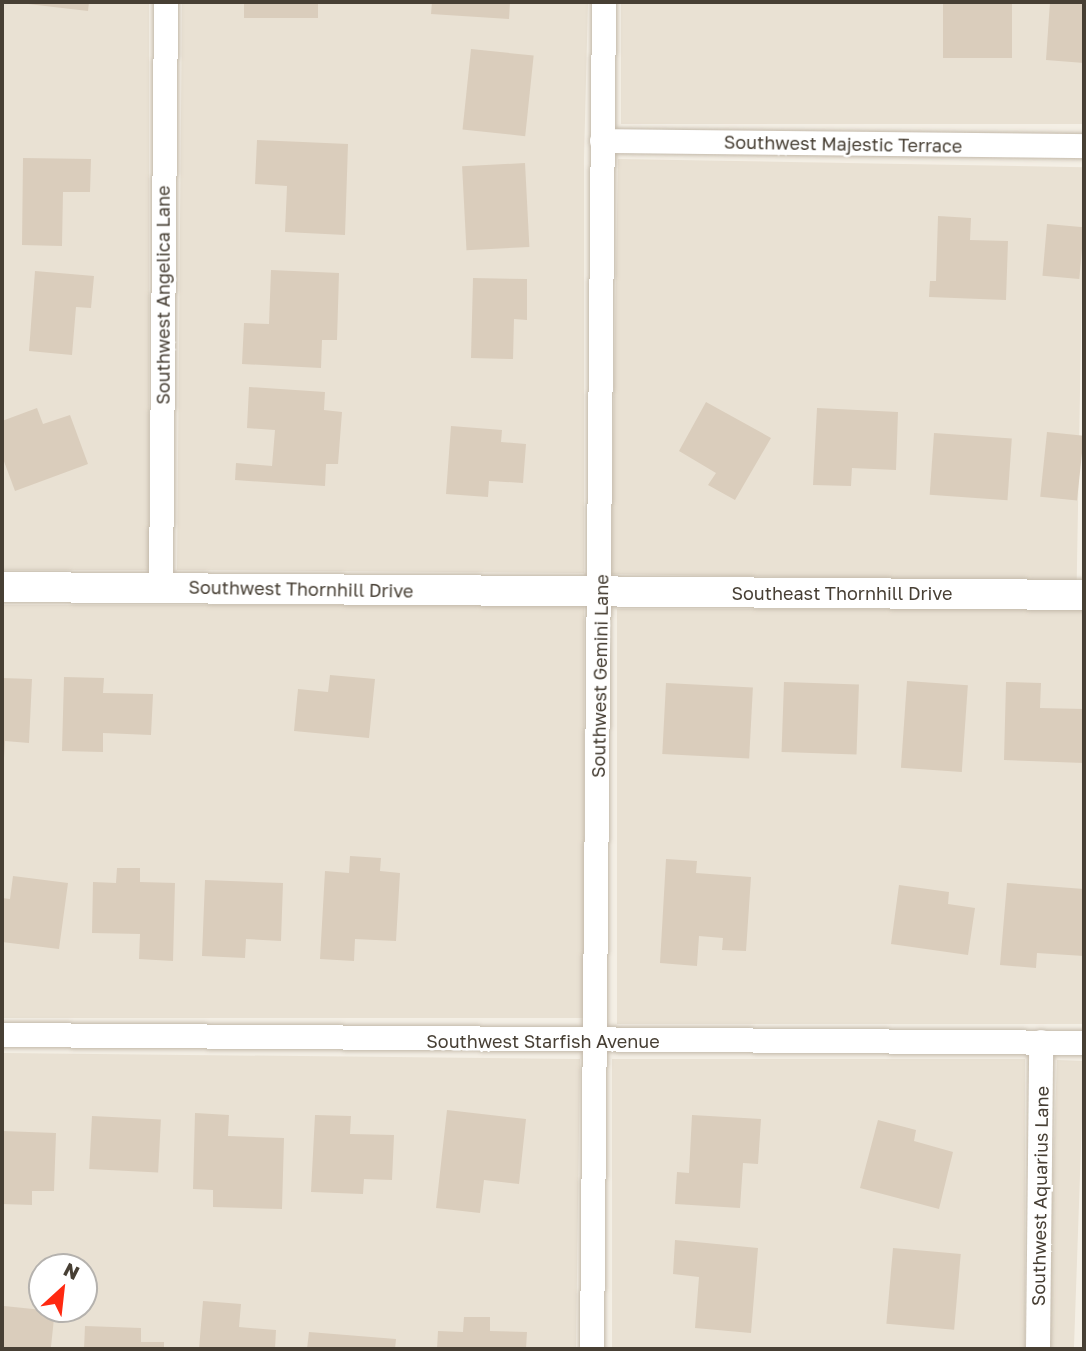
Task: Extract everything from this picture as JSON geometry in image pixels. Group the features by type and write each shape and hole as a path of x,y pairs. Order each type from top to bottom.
{"street":[{"name":"Southwest Angelica Lane","path":"161,587 166,2"},
{"name":"Southwest Gemini Lane","path":"592,1349 604,2"},
{"name":"Southwest Majestic Terrace","path":"602,141 1084,146"},
{"name":"Southwest Thornhill Drive","path":"2,587 600,591"},
{"name":"Southeast Thornhill Drive","path":"600,591 1084,595"},
{"name":"Southwest Starfish Avenue","path":"2,1035 1084,1043"},
{"name":"Southwest Aquarius Lane","path":"1038,1349 1041,1042"}],"shaded area":[{"path":"2,2 149,2 149,570 2,570"},
{"path":"182,2 588,2 584,158 584,573 177,570"},
{"path":"621,2 1084,2 1084,124 621,124"},
{"path":"618,159 1084,167 1077,582 611,574"},
{"path":"2,605 584,605 584,1018 2,1018"},
{"path":"617,609 1084,609 1084,1024 617,1024"},
{"path":"2,1053 580,1059 576,1349 2,1349"},
{"path":"612,1059 1025,1059 1025,1349 612,1349"},
{"path":"1057,1060 1084,1061 1074,1349 1047,1349"}],"building":[{"path":"11,2 89,2 88,11"},
{"path":"244,2 318,2 318,18 244,18"},
{"path":"432,2 510,2 509,19 431,14"},
{"path":"943,2 1012,2 1012,58 943,58"},
{"path":"1050,2 1084,2 1084,63 1046,60"},
{"path":"471,49 534,56 525,136 463,130"},
{"path":"257,140 348,144 345,235 285,232 287,186 255,184"},
{"path":"23,158 91,159 90,192 63,192 62,246 22,245"},
{"path":"525,163 529,247 466,250 462,166"},
{"path":"938,216 971,218 970,240 1008,241 1006,300 929,297 930,281 936,281"},
{"path":"1047,224 1084,227 1079,279 1042,276"},
{"path":"271,270 339,273 337,340 322,340 321,368 242,364 244,323 269,324"},
{"path":"35,271 94,276 91,308 76,307 72,355 29,351"},
{"path":"473,278 527,279 527,320 514,319 513,359 471,358"},
{"path":"249,387 325,392 324,410 342,412 338,464 326,464 325,486 235,480 236,463 272,466 275,430 247,428"},
{"path":"706,402 771,438 735,500 708,485 716,473 679,451"},
{"path":"37,408 43,424 70,415 88,464 15,491 2,456 2,421"},
{"path":"817,408 898,412 896,470 852,468 851,486 813,485"},
{"path":"451,426 502,430 501,442 526,444 523,483 489,481 488,497 446,494"},
{"path":"1047,432 1084,436 1077,501 1040,497"},
{"path":"934,433 1012,438 1007,500 930,495"},
{"path":"330,675 375,679 369,738 294,731 298,689 328,692"},
{"path":"64,677 104,678 103,693 153,694 151,735 103,733 103,752 62,751"},
{"path":"2,678 32,679 29,743 5,741 4,758"},
{"path":"907,681 968,685 962,772 901,768"},
{"path":"784,682 859,685 857,755 782,752"},
{"path":"1006,682 1041,683 1040,708 1084,709 1084,763 1004,760"},
{"path":"666,683 753,688 749,758 662,754"},
{"path":"350,856 381,858 380,871 400,873 396,941 355,939 354,961 320,959 325,871 349,873"},
{"path":"666,859 697,861 696,873 751,877 746,951 722,950 723,938 699,936 697,966 660,963"},
{"path":"117,868 140,868 140,882 175,883 173,961 139,959 140,934 92,933 93,882 116,883"},
{"path":"13,876 68,883 59,949 2,942 2,898 10,899"},
{"path":"205,880 283,883 281,941 246,939 245,958 202,956"},
{"path":"1007,883 1084,889 1084,956 1037,953 1036,968 1000,965"},
{"path":"899,885 949,892 948,904 975,908 968,955 891,944"},
{"path":"447,1110 526,1119 519,1184 484,1180 480,1213 436,1208"},
{"path":"195,1113 229,1115 228,1136 284,1138 282,1209 213,1207 213,1190 193,1189"},
{"path":"315,1115 351,1116 350,1134 394,1135 392,1180 364,1179 363,1194 311,1192"},
{"path":"692,1115 761,1119 758,1164 743,1163 740,1208 675,1204 677,1172 689,1173"},
{"path":"92,1116 161,1120 158,1173 89,1169"},
{"path":"878,1120 916,1130 914,1141 953,1152 939,1209 860,1188"},
{"path":"2,1131 56,1133 54,1191 32,1191 32,1205 2,1204"},
{"path":"675,1240 758,1248 751,1333 695,1328 699,1277 673,1274"},
{"path":"893,1248 961,1254 954,1330 886,1324"},
{"path":"203,1301 241,1304 239,1327 276,1330 275,1349 199,1349"},
{"path":"4,1306 28,1309 28,1323 53,1323 51,1349 2,1349"},
{"path":"464,1317 490,1317 490,1331 527,1332 526,1349 437,1349 438,1331 463,1332"},
{"path":"85,1326 141,1328 141,1342 164,1342 164,1349 84,1349"},
{"path":"309,1332 396,1339 395,1349 307,1349"}]}
